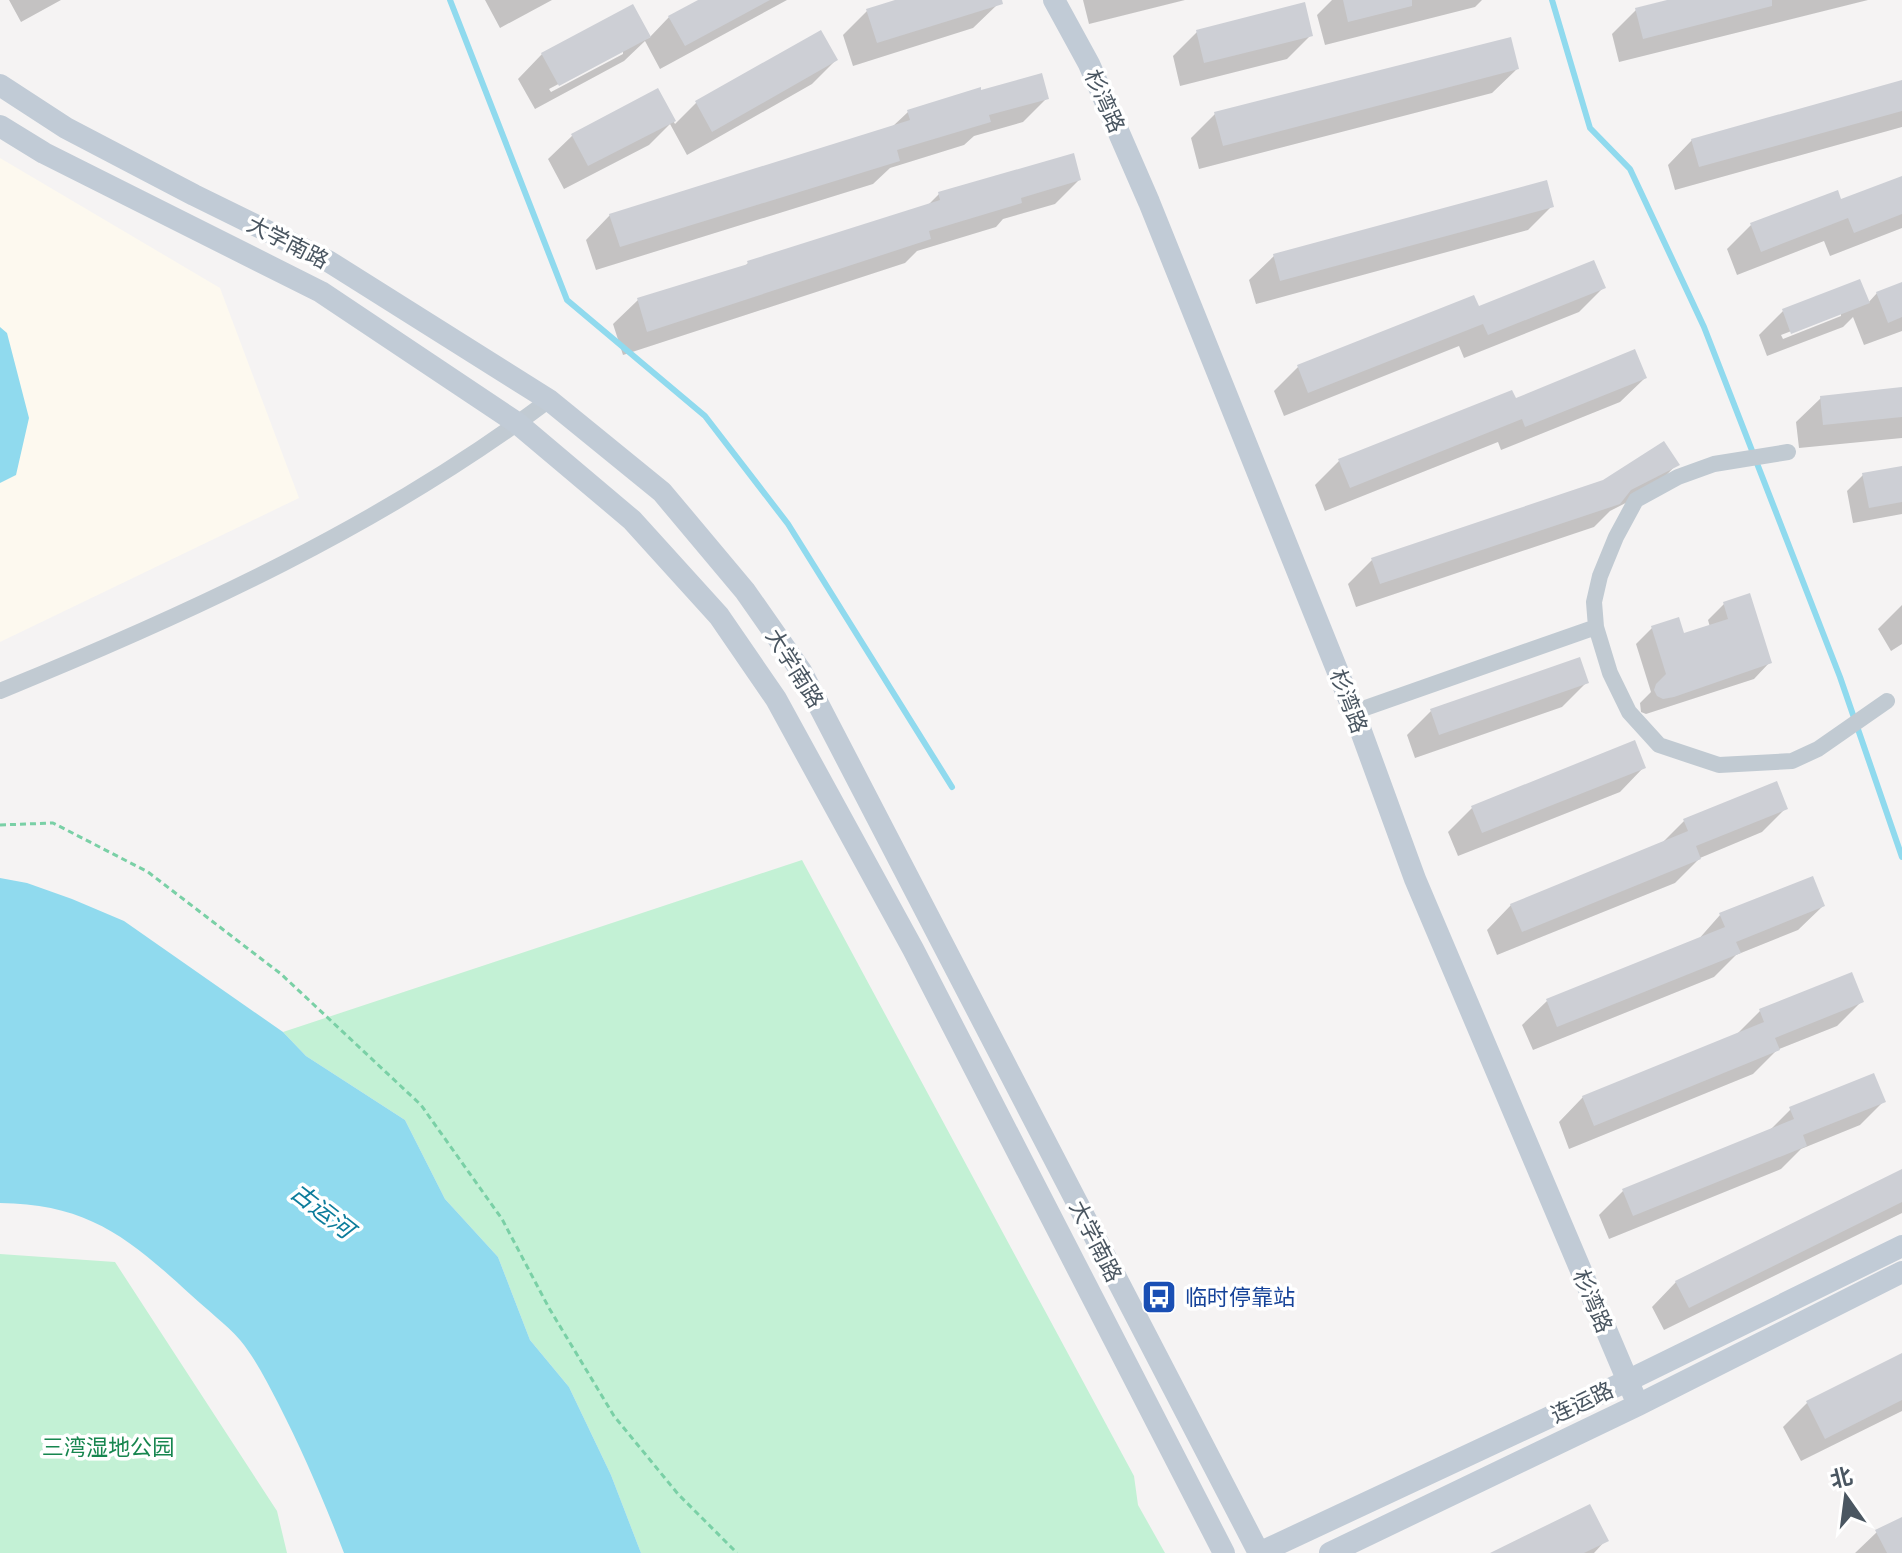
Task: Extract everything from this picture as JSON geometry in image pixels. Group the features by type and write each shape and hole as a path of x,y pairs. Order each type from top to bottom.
{"main road":[{"name":"杉湾路","path":"1054,0 1089,64 1149,202 1354,712 1415,879 1638,1405"},
{"name":"大学南路","path":"0,85 66,128 328,261 549,400 662,492 745,591 801,671 1259,1553"},
{"name":"大学南路","path":"0,126 44,153 321,292 517,423 632,520 719,616 776,699 913,949 1224,1553"},
{"name":"连运路","path":"1259,1553 1627,1381 1902,1246"},
{"name":"连运路","path":"1330,1553 1638,1405 1902,1272"}],"street":[{"path":"0,691 153,627 333,538 549,400"},
{"path":"1788,452 1714,464 1678,477 1636,500 1616,537 1600,576 1594,602 1596,627 1610,673 1629,712 1659,745 1719,765 1792,761 1818,749 1887,701"},
{"path":"1354,712 1596,627"}],"path":[{"path":"0,825 53,823 148,872 281,974 421,1105 502,1219 549,1308 614,1416 678,1494 737,1553"}],"shaded area":[{"path":"0,158 220,288 299,498 0,642"}],"green space":[{"path":"802,860 1134,1476 1138,1505 1165,1553 641,1553 611,1475 569,1387 530,1340 498,1257 445,1199 405,1120 306,1056 283,1032"},
{"name":"三湾湿地公园","path":"0,1254 115,1262 277,1511 287,1553 0,1553"}],"water":[{"path":"0,327 7,333 29,418 16,475 0,483"},
{"name":"古运河","path":"0,878 27,883 124,921 283,1032 306,1056 405,1120 445,1199 498,1257 530,1340 569,1387 611,1475 641,1553 344,1553 287,1421 256,1362 235,1334 147,1257 105,1228 58,1210 0,1203"}],"building":[{"path":"698,0 770,0 685,46 668,16"},
{"path":"895,0 1002,0 1003,4 877,43 866,9"},
{"path":"1343,0 1412,0 1412,6 1348,22"},
{"path":"1667,0 1772,0 1772,6 1643,39 1635,8"},
{"path":"1305,2 1313,36 1204,63 1196,30"},
{"path":"633,4 651,37 559,86 541,53"},
{"path":"821,30 838,60 712,132 695,101"},
{"path":"1511,37 1519,69 1223,146 1214,112"},
{"path":"1042,73 1049,99 989,115 991,122 897,150 900,161 620,247 609,214 910,120 907,110 981,87 981,90"},
{"path":"1902,80 1902,111 1699,167 1691,139"},
{"path":"658,88 676,121 588,166 571,134"},
{"path":"1074,153 1081,180 1021,198 1022,203 929,231 931,239 647,332 637,298 940,200 938,192"},
{"path":"1902,176 1902,214 1854,233 1848,218 1761,252 1750,223 1838,190 1841,199"},
{"path":"1547,180 1554,207 1280,281 1273,254"},
{"path":"1594,260 1606,288 1488,335 1483,324 1308,393 1297,365 1474,295 1479,306"},
{"path":"1860,279 1870,303 1791,334 1782,309"},
{"path":"1902,282 1902,317 1888,323 1876,292"},
{"path":"1635,349 1647,378 1525,427 1522,419 1350,488 1338,459 1512,390 1516,398"},
{"path":"1902,387 1902,417 1823,425 1820,396"},
{"path":"1664,441 1680,465 1631,490 1620,504 1380,584 1371,558 1603,480"},
{"path":"1902,466 1902,502 1869,508 1862,473"},
{"path":"1750,593 1772,663 1674,697 1663,699 1657,696 1654,690 1656,684 1666,674 1651,626 1679,617 1684,633 1728,619 1723,602"},
{"path":"1580,657 1589,683 1439,735 1430,709"},
{"path":"1635,740 1646,768 1482,833 1471,806"},
{"path":"1777,781 1788,809 1696,846 1701,859 1522,932 1510,904 1688,831 1683,819"},
{"path":"1813,876 1825,906 1736,942 1741,953 1557,1027 1546,999 1725,927 1719,913"},
{"path":"1852,972 1864,1002 1775,1038 1780,1050 1594,1126 1582,1096 1764,1022 1759,1009"},
{"path":"1874,1073 1886,1102 1803,1135 1807,1146 1633,1216 1622,1189 1794,1119 1789,1107"},
{"path":"1902,1169 1902,1202 1689,1308 1675,1281"},
{"path":"1902,1353 1902,1400 1825,1439 1806,1401"},
{"path":"1590,1504 1609,1541 1584,1553 1490,1553"},
{"path":"1902,1517 1902,1553 1887,1553 1875,1530"}],"waterway":[{"path":"450,0 567,300 705,416 788,524 952,787"},
{"path":"1552,0 1590,128 1630,169 1704,327 1840,677 1902,857"}],"place":[{"name":"临时停靠站","path":"1159,1297"}]}
